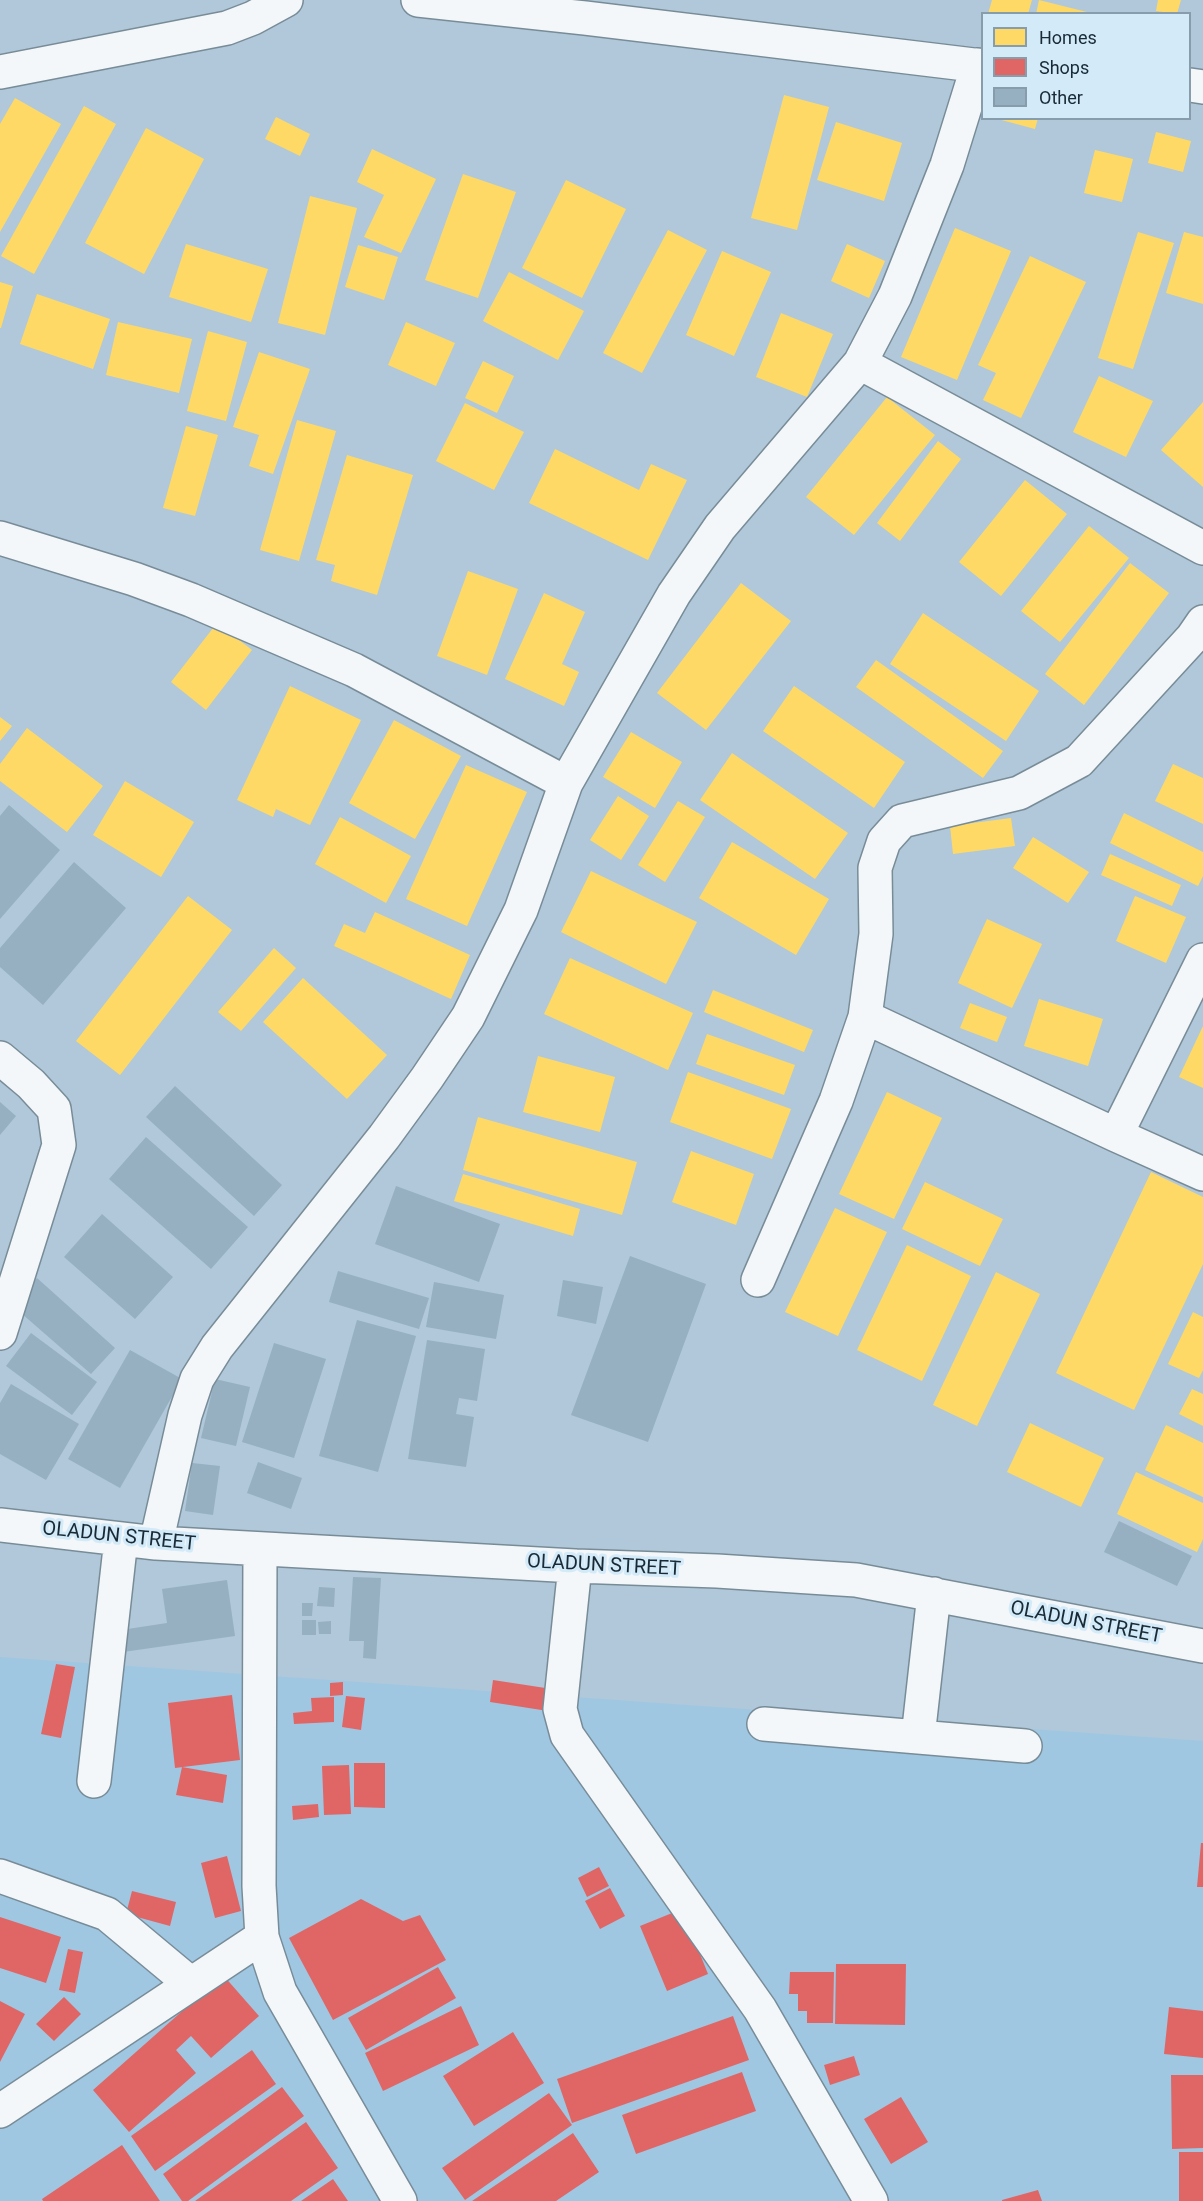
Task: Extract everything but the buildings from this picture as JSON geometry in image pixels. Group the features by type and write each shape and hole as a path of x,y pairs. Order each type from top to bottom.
{"street":[{"path":"0,72 227,28 253,18 286,0"},
{"path":"156,1543 185,1415 197,1378 217,1347 384,1137 428,1078 468,1017 521,910 566,783 674,594 720,527 860,363 895,296 947,165 980,66 417,0"},
{"path":"860,363 1203,549"},
{"path":"0,538 134,579 191,600 354,670 566,783"},
{"path":"758,1280 836,1101 865,1017 876,934 875,868 884,841 903,821 1019,793 1079,761 1192,638 1203,622"},
{"path":"1116,1135 1203,960"},
{"path":"865,1017 1203,1174"},
{"path":"0,1058 31,1084 54,1109 59,1145 0,1334"},
{"name":"OLADUN STREET","path":"0,1525 156,1543 856,1580 1203,1646"},
{"path":"94,1780 121,1539"},
{"path":"260,1549 259,1886 262,1936 280,1992 400,2201"},
{"path":"575,1566 560,1709 567,1735 760,2009 871,2201"},
{"path":"918,1737 934,1594"},
{"path":"764,1724 1025,1746"},
{"path":"0,1876 107,1914 191,1984"},
{"path":"0,2111 262,1936"}],"shaded area":[{"path":"0,1657 1203,1741 1203,2201 0,2201"}]}
